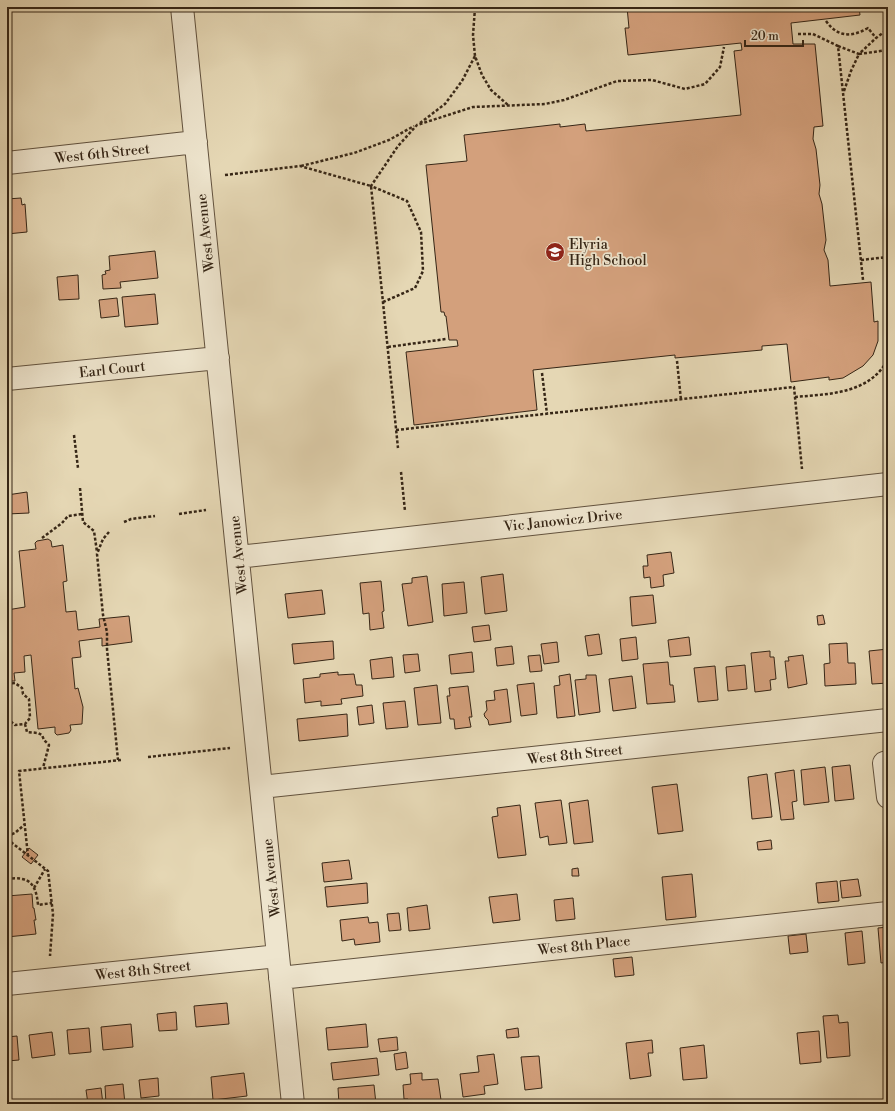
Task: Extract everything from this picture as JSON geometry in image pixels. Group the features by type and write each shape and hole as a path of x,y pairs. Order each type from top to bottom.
{"street":[{"name":"West Avenue","path":"182,7 293,1104"},
{"name":"West 6th Street","path":"7,163 196,142"},
{"name":"Earl Court","path":"7,379 218,358"},
{"name":"Vic Janowicz Drive","path":"238,556 888,484"},
{"name":"West 8th Street","path":"261,787 888,720"},
{"path":"888,762 884,763 888,797"},
{"name":"West 8th Place","path":"280,978 888,913"},
{"name":"West 8th Street","path":"7,984 278,956"}],"path":[{"path":"475,8 473,36 475,56 482,75 491,90 509,105"},
{"path":"826,21 832,29 839,33 854,34 868,28 876,38"},
{"path":"843,93 859,54 888,29"},
{"path":"798,34 813,34 859,54 888,50"},
{"path":"838,46 862,280"},
{"path":"398,448 371,186 398,146 417,125 473,107 545,104 564,100 617,81 652,80 685,88 705,84 720,67 724,47"},
{"path":"225,175 300,166 354,153 389,140 417,125 445,104 462,81 475,56"},
{"path":"300,166 371,186 407,201 421,232 423,271 415,288 383,302"},
{"path":"861,260 887,257 888,282"},
{"path":"388,347 446,340"},
{"path":"795,397 835,394 856,388 866,383 880,371 888,359"},
{"path":"677,361 681,400"},
{"path":"542,373 547,414"},
{"path":"396,430 794,387 802,469"},
{"path":"74,435 78,468"},
{"path":"401,472 405,511"},
{"path":"28,856 19,771 119,760 107,649 107,632 103,615 94,531 83,522 80,488"},
{"path":"179,514 206,510"},
{"path":"42,538 62,523 68,516 82,514"},
{"path":"124,522 131,519 155,516"},
{"path":"97,554 99,546 109,532"},
{"path":"7,684 15,683 22,688 23,694 28,699 30,718 25,724 16,725 7,718"},
{"path":"25,724 27,732 42,735 44,740 49,745 43,768"},
{"path":"148,757 230,748"},
{"path":"7,836 14,833 25,824"},
{"path":"7,839 48,871 53,923 50,956"},
{"path":"34,888 46,869"},
{"path":"7,879 23,879 28,881 34,888 38,905 52,903"}],"building":[{"path":"627,7 859,7 860,15 791,23 793,44 815,44 823,126 814,127 813,139 816,149 820,185 819,194 822,204 826,240 824,250 828,260 830,286 871,282 874,322 878,321 878,341 873,355 863,366 843,378 829,380 829,377 791,382 787,344 762,346 762,350 675,358 675,355 533,370 537,410 414,425 406,352 458,346 457,340 449,340 446,316 444,312 441,312 426,165 467,161 464,135 560,124 560,127 585,124 586,131 741,115 734,51 742,50 741,43 628,55 625,28 629,28"},
{"path":"21,198 22,205 25,204 27,232 7,234 7,199"},
{"path":"155,251 158,278 120,282 121,288 103,289 102,275 106,274 105,271 110,270 109,256"},
{"path":"78,275 79,299 59,300 57,277"},
{"path":"155,294 158,324 125,327 122,297"},
{"path":"117,298 119,316 101,318 99,300"},
{"path":"27,492 29,513 7,514 7,495"},
{"path":"48,539 51,541 52,547 63,545 67,581 63,582 66,612 76,611 78,630 100,627 99,619 129,616 132,642 102,646 102,638 79,641 81,657 72,658 75,689 78,688 83,707 82,724 70,725 71,730 69,733 57,735 55,733 55,727 38,729 31,655 24,656 25,672 14,673 15,681 7,681 7,610 25,607 19,551 36,549 35,543 37,541"},
{"path":"671,552 674,573 663,575 664,586 651,588 650,577 644,578 643,566 648,566 647,555"},
{"path":"503,574 507,611 485,614 481,577"},
{"path":"427,576 433,622 408,626 402,584 412,583 412,578"},
{"path":"381,581 384,628 370,630 369,613 363,614 360,583"},
{"path":"464,582 467,613 444,616 442,584"},
{"path":"322,590 325,614 288,618 285,594"},
{"path":"653,595 656,623 632,626 630,597"},
{"path":"823,615 825,624 818,625 817,616"},
{"path":"489,625 491,640 474,642 472,627"},
{"path":"599,634 602,654 588,656 585,636"},
{"path":"636,637 638,659 622,661 620,639"},
{"path":"689,637 691,655 670,657 668,640"},
{"path":"333,641 334,659 294,664 292,644"},
{"path":"557,642 559,662 544,664 541,644"},
{"path":"847,643 848,663 855,663 856,684 825,686 824,664 830,663 829,644"},
{"path":"512,646 514,664 497,666 495,648"},
{"path":"888,649 888,683 872,684 869,651"},
{"path":"770,651 770,657 774,657 776,679 770,680 771,690 755,692 751,653"},
{"path":"472,652 474,672 451,674 449,655"},
{"path":"418,654 420,671 405,673 403,655"},
{"path":"540,655 542,671 530,672 528,656"},
{"path":"803,655 807,684 788,688 785,661 789,661 788,657"},
{"path":"392,657 394,677 372,679 370,660"},
{"path":"668,662 670,685 673,685 675,702 647,704 643,664"},
{"path":"745,665 747,689 728,691 726,667"},
{"path":"715,666 718,700 698,702 694,668"},
{"path":"338,672 338,675 354,674 356,685 362,685 363,696 341,699 342,704 321,706 321,701 305,703 303,679 320,677 320,674"},
{"path":"570,674 575,716 557,718 554,686 560,685 559,676"},
{"path":"586,675 596,675 600,712 579,715 575,680 586,679"},
{"path":"632,676 636,708 613,711 609,679"},
{"path":"534,683 537,714 521,716 517,685"},
{"path":"437,685 441,723 418,725 414,688"},
{"path":"468,686 472,717 469,717 471,727 455,729 454,719 450,719 447,696 450,696 449,688"},
{"path":"507,689 511,722 489,725 484,714 487,710 486,701 495,700 494,691"},
{"path":"405,701 408,727 386,729 383,703"},
{"path":"372,705 374,723 359,725 357,707"},
{"path":"347,714 348,736 299,741 297,719"},
{"path":"850,765 854,799 835,801 832,767"},
{"path":"825,767 829,802 804,805 801,770"},
{"path":"794,770 797,801 792,802 794,819 781,820 775,773"},
{"path":"767,774 772,817 752,819 748,777"},
{"path":"677,784 683,831 658,834 652,787"},
{"path":"561,800 567,843 549,845 548,836 540,838 535,803"},
{"path":"588,800 593,842 574,844 569,803"},
{"path":"520,805 526,855 498,858 492,817 498,816 497,808"},
{"path":"771,840 772,849 758,850 757,842"},
{"path":"29,848 38,855 31,864 22,857"},
{"path":"349,860 352,879 324,882 322,863"},
{"path":"578,868 579,876 572,876 572,869"},
{"path":"692,874 696,917 666,920 662,877"},
{"path":"858,879 861,896 842,898 840,881"},
{"path":"837,881 839,901 818,903 816,883"},
{"path":"367,883 368,903 327,907 325,887"},
{"path":"32,894 36,920 34,920 36,934 7,937 7,896"},
{"path":"517,894 520,920 493,923 489,897"},
{"path":"573,898 575,919 556,921 554,900"},
{"path":"427,905 430,929 409,931 407,908"},
{"path":"399,913 401,930 389,931 387,914"},
{"path":"368,917 369,923 378,922 380,942 355,945 354,939 342,941 340,920"},
{"path":"888,927 888,962 881,963 878,928"},
{"path":"862,931 865,963 848,965 845,933"},
{"path":"806,934 808,952 790,954 788,936"},
{"path":"632,957 634,975 615,977 613,959"},
{"path":"227,1003 229,1024 196,1027 194,1006"},
{"path":"176,1012 177,1030 159,1031 157,1014"},
{"path":"838,1015 839,1023 848,1022 850,1056 827,1058 823,1016"},
{"path":"131,1024 133,1047 103,1050 101,1027"},
{"path":"366,1024 368,1047 328,1050 326,1028"},
{"path":"89,1028 91,1052 69,1054 67,1030"},
{"path":"518,1028 519,1037 507,1038 506,1030"},
{"path":"819,1031 821,1062 800,1064 797,1033"},
{"path":"52,1032 55,1055 32,1058 29,1035"},
{"path":"17,1036 19,1060 7,1061 7,1037"},
{"path":"397,1037 398,1050 380,1052 378,1039"},
{"path":"652,1040 653,1053 648,1053 651,1076 630,1079 626,1043"},
{"path":"704,1045 707,1078 683,1080 680,1048"},
{"path":"406,1052 408,1068 396,1070 394,1054"},
{"path":"494,1054 498,1084 484,1086 485,1094 463,1097 460,1074 479,1072 477,1056"},
{"path":"539,1056 542,1088 525,1090 521,1057"},
{"path":"377,1058 379,1075 333,1080 331,1063"},
{"path":"244,1073 247,1096 213,1100 211,1077"},
{"path":"422,1073 422,1080 438,1079 441,1100 408,1103 408,1099 404,1099 403,1085 411,1084 410,1074"},
{"path":"158,1078 159,1096 141,1098 139,1080"},
{"path":"123,1084 125,1104 106,1104 105,1086"},
{"path":"374,1085 376,1104 339,1104 338,1088"},
{"path":"101,1088 103,1104 88,1104 86,1090"}],"place":[{"name":"Elyria High School","path":"555,252"}]}
